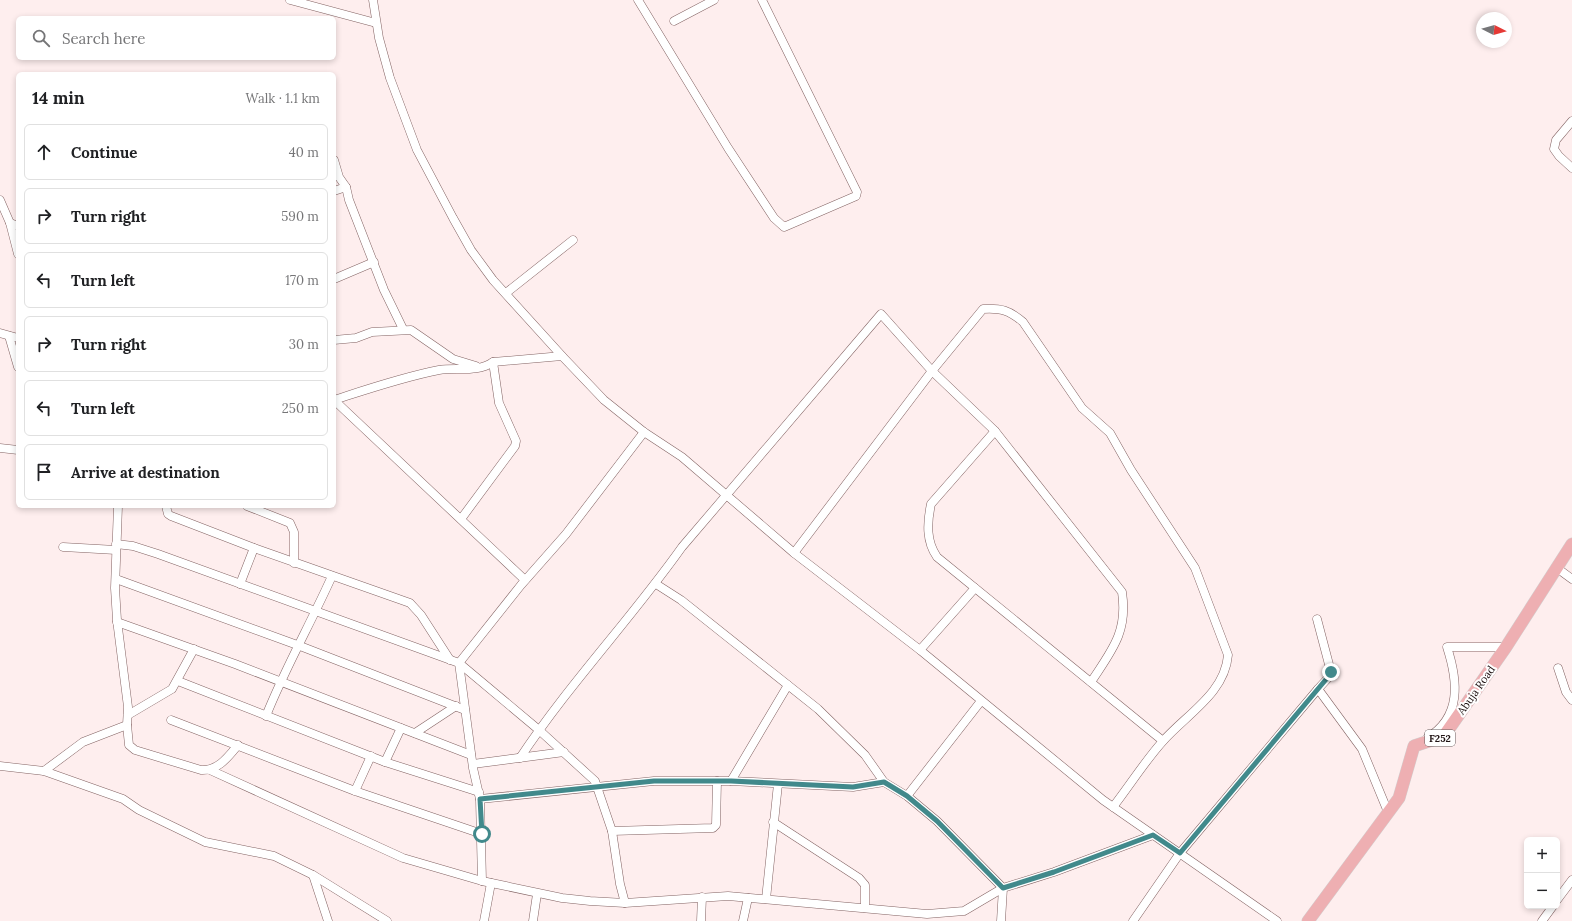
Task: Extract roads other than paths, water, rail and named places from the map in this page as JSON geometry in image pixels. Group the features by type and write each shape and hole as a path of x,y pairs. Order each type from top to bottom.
{"main road":[{"name":"Abuja Road","path":"1414,746 1444,736 1506,646 1572,544"},
{"name":"F252","path":"1308,921 1399,798 1414,746"}],"street":[{"path":"290,0 376,23"},
{"path":"373,0 376,23 390,78 417,150 471,250 493,280 604,400 644,432 682,457 726,493 794,553 920,650 981,701 1114,807 1277,921"},
{"path":"674,20 714,0"},
{"path":"637,1 765,206 774,218 784,227 856,196 857,192 762,0"},
{"path":"1572,121 1556,140 1554,149 1572,168"},
{"path":"336,167 339,177 346,187 349,200 384,290 403,329"},
{"path":"336,190 346,187"},
{"path":"0,200 14,225 16,240"},
{"path":"506,293 573,240"},
{"path":"336,278 374,262"},
{"path":"794,553 932,371 983,309 997,308 1013,313 1023,322 1082,408 1110,433 1131,470 1195,568 1228,655 1227,666 1208,697 1163,741 1114,807"},
{"path":"520,758 539,730 656,584 682,547 726,493 881,314 932,371 995,431 1122,592 1124,607 1123,625 1114,648 1091,682"},
{"path":"336,340 356,338 372,332 403,329 411,330 453,359 484,368"},
{"path":"0,333 16,338"},
{"path":"9,336 16,360"},
{"path":"336,399 366,389 440,370 484,368 493,362 562,356"},
{"path":"461,519 515,446 516,441 499,402 493,362"},
{"path":"336,402 525,580"},
{"path":"995,431 931,504 928,520 930,547 936,557 1163,741"},
{"path":"482,881 480,796 472,764 459,663 525,580 566,534 644,432"},
{"path":"0,448 16,450"},
{"path":"118,508 116,547 117,622 128,715 127,725 129,745 135,750 201,770 210,770 403,858 482,881 537,894 562,898 625,903 702,897 748,898 865,908 927,918 964,910 1003,888 1054,872 1153,835"},
{"path":"166,508 168,514 171,516 254,548 410,603 421,615 450,660"},
{"path":"252,508 290,523 294,532 294,562"},
{"path":"63,547 132,546 158,554 459,663 592,777 598,786 612,831 620,884 625,903"},
{"path":"240,584 254,548"},
{"path":"1557,568 1572,579"},
{"path":"266,716 280,681 300,646 332,576"},
{"path":"116,579 300,646 465,710"},
{"path":"656,584 681,600 818,709 865,755 884,782 907,796 937,821 1003,888 1001,921"},
{"path":"920,650 975,588"},
{"path":"1133,921 1180,853 1328,677 1331,672 1317,619"},
{"path":"117,622 280,681 471,755"},
{"path":"1414,746 1436,733 1449,714 1456,692 1454,669 1447,647 1506,646"},
{"path":"128,715 172,689 178,681 194,649"},
{"path":"1558,668 1566,692 1572,700"},
{"path":"178,681 385,762 480,796 654,781 731,781 853,787 884,782"},
{"path":"731,781 788,685"},
{"path":"1318,689 1362,749 1388,812"},
{"path":"907,796 981,701"},
{"path":"415,733 456,706"},
{"path":"171,720 355,791 482,834"},
{"path":"44,771 83,742 127,725"},
{"path":"385,762 401,728"},
{"path":"210,770 220,765 238,746"},
{"path":"472,764 564,752"},
{"path":"355,791 371,756"},
{"path":"0,766 44,771 123,799 139,810 205,842 274,856 314,875 387,921"},
{"path":"612,831 713,828 716,825 718,781"},
{"path":"766,899 778,784"},
{"path":"773,822 859,878 865,885 865,908"},
{"path":"314,875 328,921"},
{"path":"1560,896 1572,880"},
{"path":"484,921 491,883"},
{"path":"533,921 537,894"},
{"path":"701,921 702,897"},
{"path":"743,921 748,898"},
{"path":"1542,921 1551,909"}]}
